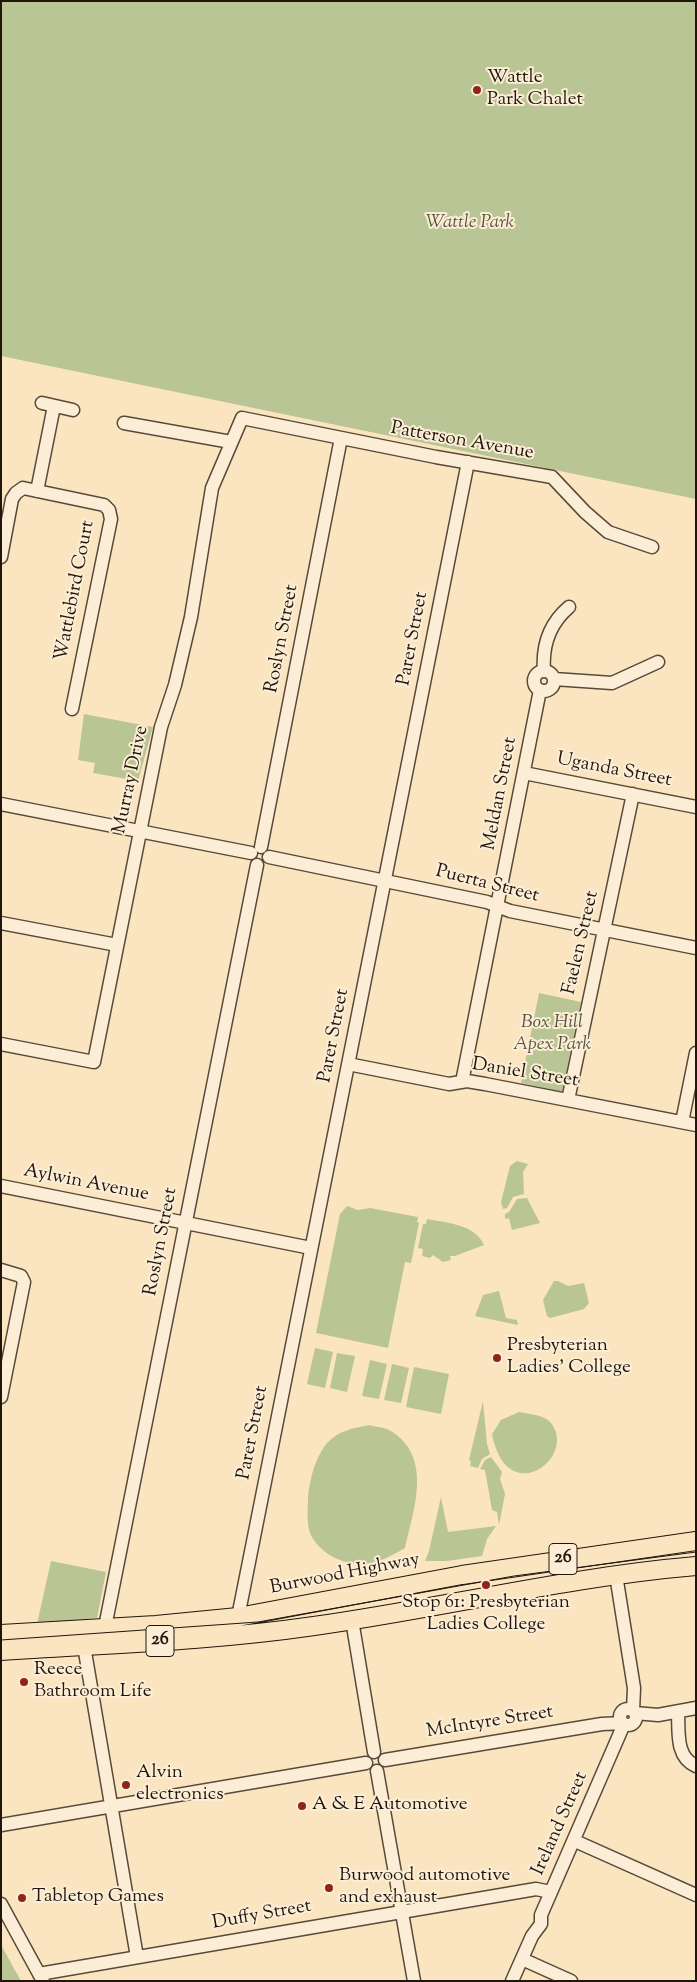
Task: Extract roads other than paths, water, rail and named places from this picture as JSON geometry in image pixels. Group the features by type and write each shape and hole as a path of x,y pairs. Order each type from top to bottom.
{"highway":[{"name":"Burwood Highway","path":"1,1634 238,1617 500,1569 696,1542"},
{"name":"26","path":"1,1651 236,1636 352,1620 616,1575 696,1566"},
{"path":"307,1603 332,1604 342,1607 347,1611 352,1620"},
{"path":"236,1636 238,1617"}],"street":[{"path":"37,491 48,404 73,410"},
{"name":"Patterson Avenue","path":"242,418 552,477 584,512 608,532 652,548"},
{"name":"Murray Drive","path":"1,1044 94,1062 161,727 175,685 191,616 212,488 242,418"},
{"path":"124,423 231,442"},
{"name":"Roslyn Street","path":"105,1627 260,855 341,438"},
{"name":"Parer Street","path":"238,1617 468,462"},
{"name":"Wattlebird Court","path":"1,558 12,499 23,488 104,504 109,510 111,519 72,709"},
{"path":"569,607 558,617 549,631 543,650 549,675 612,683 658,662"},
{"name":"Meldan Street","path":"462,1082 540,690 535,685 534,679 538,673 549,675"},
{"name":"Uganda Street","path":"524,773 696,807"},
{"name":"Faelen Street","path":"568,1100 633,794"},
{"name":"Puerta Street","path":"1,804 385,880 488,902 510,911 696,948"},
{"path":"1,922 118,945"},
{"path":"682,1122 696,1053"},
{"name":"Daniel Street","path":"348,1064 450,1084 462,1082 485,1084 696,1125"},
{"name":"Aylwin Avenue","path":"1,1186 311,1248"},
{"path":"1,1270 21,1276 24,1282 1,1397"},
{"name":"Ireland Street","path":"512,1981 532,1936 541,1924 542,1914 551,1892 575,1842 615,1744 629,1717 634,1688 616,1575"},
{"path":"352,1620 379,1756 384,1766 377,1771 371,1770 366,1763 367,1757 379,1756"},
{"path":"84,1646 137,1957"},
{"path":"634,1688 644,1708 654,1715"},
{"path":"629,1717 678,1712 696,1708"},
{"path":"678,1712 681,1753 689,1763 696,1766"},
{"name":"McIntyre Street","path":"379,1756 602,1724 629,1717"},
{"path":"602,1724 612,1729 615,1744"},
{"path":"1,1825 366,1763"},
{"path":"377,1771 414,1981"},
{"path":"575,1842 696,1895"},
{"name":"Duffy Street","path":"41,1977 137,1957 402,1911 536,1890 551,1892"},
{"path":"1,1904 41,1977"},
{"path":"522,1959 571,1981"}],"tram line":[{"path":"1,1640 258,1622 514,1576 696,1552"}],"place":[{"name":"Wattle Park Chalet","path":"477,90"},
{"name":"Presbyterian Ladies' College","path":"497,1358"},
{"name":"Stop 61: Presbyterian Ladies College","path":"486,1585"},
{"name":"Reece Bathroom Life","path":"24,1682"},
{"name":"Alvin electronics","path":"126,1785"},
{"name":"A & E Automotive","path":"302,1806"},
{"name":"Burwood automotive and exhaust","path":"329,1888"},
{"name":"Tabletop Games","path":"22,1898"}],"park label":[{"name":"Wattle Park","path":"470,224"},
{"name":"Box Hill Apex Park","path":"552,1035"}]}
